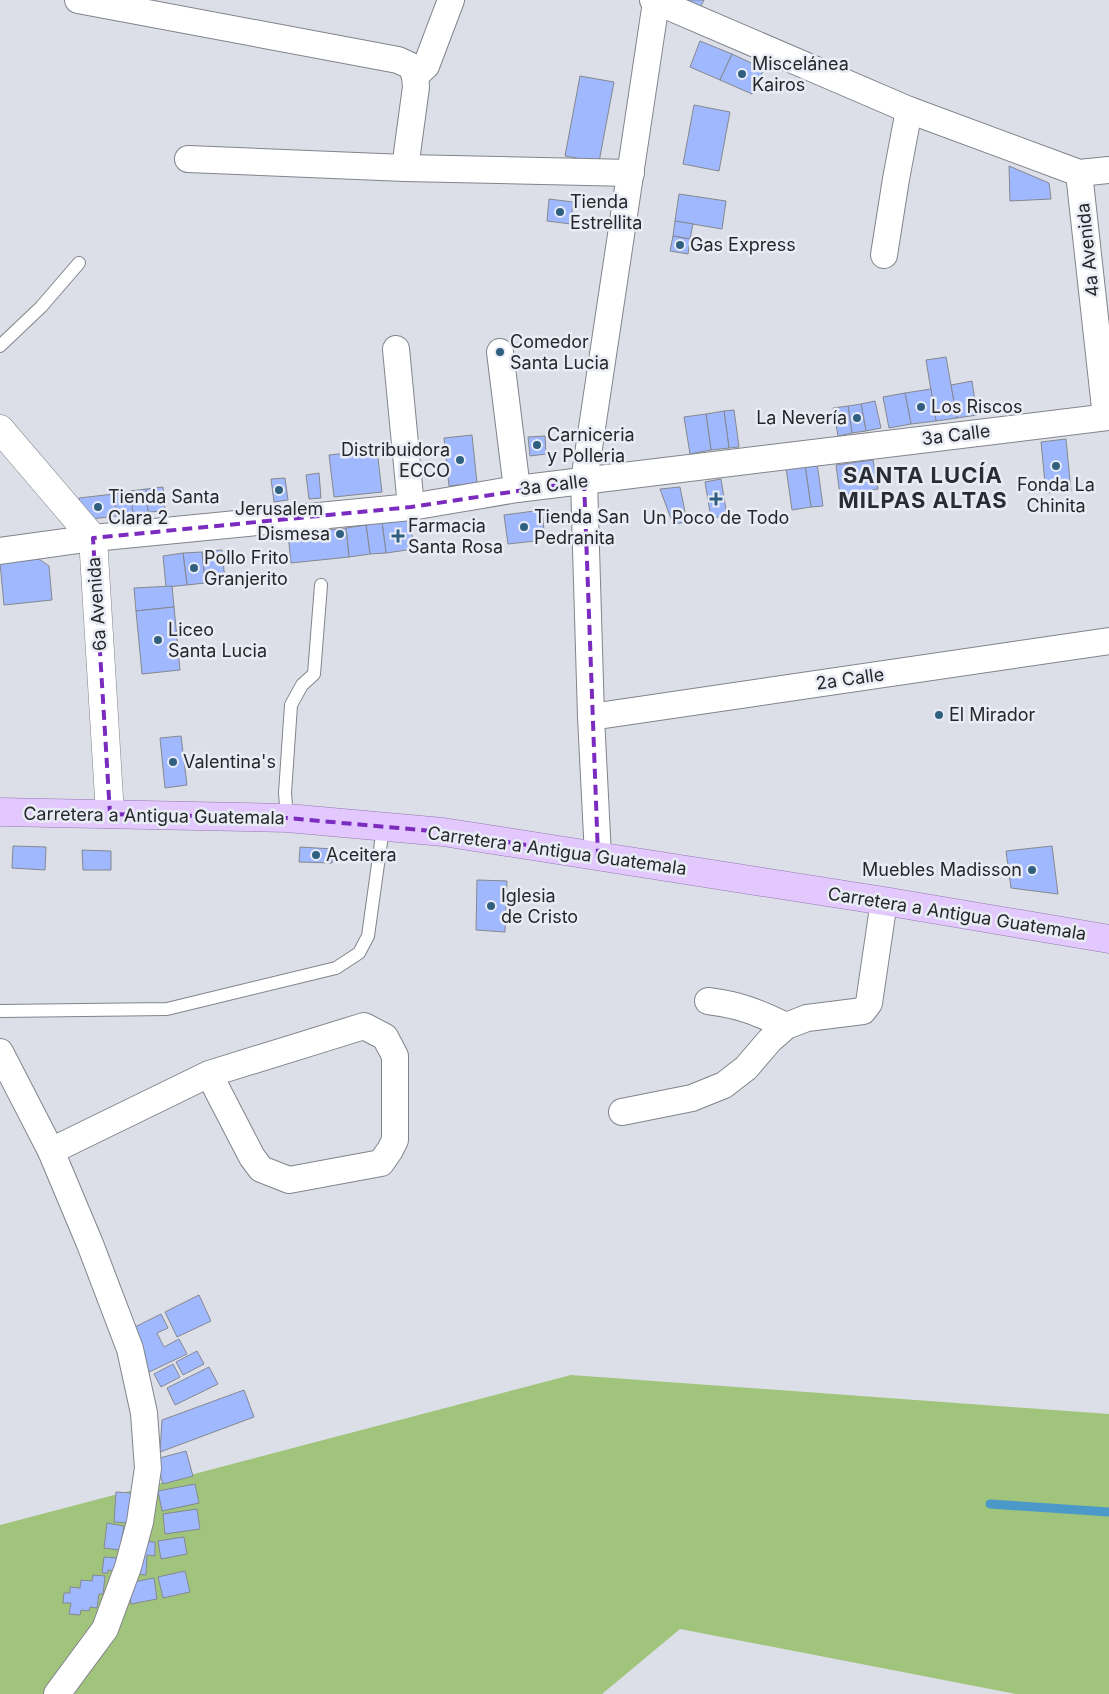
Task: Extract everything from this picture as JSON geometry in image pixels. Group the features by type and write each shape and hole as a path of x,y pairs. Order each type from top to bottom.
{"main road":[{"name":"Carretera a Antigua Guatemala","path":"0,812 287,818 443,832 884,901 1109,939"}],"street":[{"path":"78,0 398,60 411,66 416,76 416,87 405,168"},
{"path":"416,76 426,66 450,0"},
{"path":"598,856 591,718 584,481 655,1 909,110 1079,173 1109,170"},
{"path":"884,255 909,110"},
{"path":"188,158 405,168 631,173"},
{"name":"4a Avenida","path":"1079,173 1107,417"},
{"path":"396,350 411,507"},
{"path":"500,352 517,489"},
{"name":"3a Calle","path":"0,551 92,538 411,507 517,489 1107,417"},
{"name":"6a Avenida","path":"0,429 92,538 110,814"},
{"name":"2a Calle","path":"591,718 1109,640"},
{"path":"622,1112 692,1098 724,1085 746,1068 770,1040 786,1026 807,1018 862,1011 867,1008 884,901"},
{"path":"708,1001 752,1010 786,1026"},
{"path":"51,1151 209,1074 364,1026 385,1037 395,1056 395,1140 381,1163 289,1180 261,1170 252,1157 209,1074"},
{"path":"0,1052 51,1151 90,1244 130,1350 144,1414 148,1468 140,1522 128,1567 105,1629 57,1694"}],"lane":[{"path":"0,346 41,307 79,263"},
{"path":"287,818 285,793 291,705 302,685 314,674 321,585"},
{"path":"0,1011 167,1009 336,968 359,953 368,936 383,828"}],"highlighted area":[{"path":"584,481 598,856 443,832 287,818 110,814 93,538 411,507"}],"green space":[{"path":"571,1375 1109,1414 1109,1694 1016,1694 680,1629 602,1694 0,1694 0,1525"}],"building":[{"path":"680,0 704,0 699,10"},
{"path":"700,41 732,54 720,80 690,67"},
{"name":"Miscelánea Kairos","path":"732,54 764,69 752,94 720,80"},
{"path":"580,76 614,82 599,162 565,156"},
{"path":"694,105 730,112 719,171 683,164"},
{"path":"1009,166 1049,183 1051,199 1010,201"},
{"path":"679,194 726,201 722,229 675,221"},
{"name":"Tienda Estrellita","path":"549,199 573,202 571,224 547,221"},
{"path":"675,221 693,224 690,239 673,236"},
{"name":"Gas Express","path":"673,236 690,239 688,254 670,251"},
{"path":"946,357 957,418 936,421 926,360"},
{"path":"972,381 977,415 957,418 951,385"},
{"name":"Los Riscos","path":"931,389 936,421 911,424 905,393"},
{"path":"905,393 911,424 889,428 883,397"},
{"path":"875,401 881,428 866,431 861,404"},
{"name":"La Nevería","path":"861,404 866,431 852,433 848,406"},
{"path":"848,406 852,433 838,436 833,408"},
{"path":"734,410 739,447 729,448 724,411"},
{"path":"724,411 729,448 711,450 706,414"},
{"path":"706,414 711,450 690,454 684,417"},
{"name":"Distribuidora ECCO","path":"472,435 477,483 449,486 444,438"},
{"name":"Carniceria y Polleria","path":"545,436 546,454 530,456 528,437"},
{"name":"Fonda La Chinita","path":"1066,439 1071,491 1046,493 1041,442"},
{"path":"377,450 382,492 334,497 329,455"},
{"path":"873,460 878,489 840,495 836,465"},
{"path":"817,463 823,506 811,507 805,465"},
{"path":"805,465 811,507 792,510 786,468"},
{"path":"319,473 321,498 309,499 306,475"},
{"name":"Jerusalem","path":"285,478 288,500 274,502 271,479"},
{"name":"Un Poco de Todo","path":"721,479 727,516 711,518 705,482"},
{"path":"163,487 165,511 148,512 146,489"},
{"path":"680,487 687,522 673,524 660,489"},
{"path":"146,489 148,512 133,514 130,491"},
{"path":"130,491 133,514 117,516 114,494"},
{"name":"Tienda Santa Clara 2","path":"114,494 117,516 82,520 79,498"},
{"name":"Tienda San Pedranita","path":"542,510 545,540 508,544 504,515"},
{"name":"Farmacia Santa Rosa","path":"410,519 414,549 386,553 382,522"},
{"path":"382,522 386,553 370,554 366,525"},
{"path":"366,525 370,554 349,557 346,528"},
{"path":"346,528 349,557 291,563 288,534"},
{"path":"222,550 225,581 205,583 202,552"},
{"name":"Pollo Frito Granjerito","path":"202,552 205,583 187,585 183,553"},
{"path":"183,553 187,585 166,587 163,556"},
{"path":"39,559 49,566 52,600 4,605 0,563"},
{"path":"172,586 174,607 136,611 134,588"},
{"name":"Liceo Santa Lucia","path":"174,607 180,670 142,674 136,611"},
{"name":"Valentina's","path":"181,736 187,785 165,788 160,738"},
{"path":"13,846 46,847 45,870 12,868"},
{"name":"Muebles Madisson","path":"1052,846 1058,894 1011,888 1006,851"},
{"name":"Aceitera","path":"300,847 333,849 332,863 299,862"},
{"path":"82,850 111,851 111,870 83,870"},
{"name":"Iglesia de Cristo","path":"477,880 507,881 505,932 476,930"},
{"path":"199,1295 211,1321 177,1337 165,1312"},
{"path":"161,1314 168,1328 157,1333 164,1347 179,1339 187,1354 147,1373 127,1331"},
{"path":"197,1351 204,1364 183,1375 176,1362"},
{"path":"173,1364 180,1377 161,1387 154,1374"},
{"path":"209,1367 218,1384 175,1405 167,1388"},
{"path":"244,1390 254,1417 160,1452 162,1420"},
{"path":"186,1451 193,1476 163,1484 156,1459"},
{"path":"195,1484 199,1503 162,1511 158,1491"},
{"path":"116,1492 132,1493 130,1523 114,1522"},
{"path":"197,1509 200,1529 165,1534 163,1514"},
{"path":"107,1523 124,1526 120,1550 104,1548"},
{"path":"184,1537 187,1554 161,1559 158,1541"},
{"path":"137,1541 155,1542 155,1556 147,1555 146,1575 136,1574"},
{"path":"104,1557 118,1558 116,1571 108,1570 108,1573 102,1573"},
{"path":"185,1571 190,1592 163,1598 158,1577"},
{"path":"93,1575 105,1576 103,1594 99,1594 97,1608 90,1607 89,1611 81,1610 80,1615 69,1614 71,1603 63,1603 64,1593 70,1593 70,1587 80,1588 81,1580 92,1581"},
{"path":"154,1578 157,1599 131,1604 128,1583"}],"waterway":[{"path":"990,1504 1109,1512"}],"place":[{"name":"Miscelánea Kairos","path":"742,74"},
{"name":"Tienda Estrellita","path":"560,212"},
{"name":"Gas Express","path":"680,245"},
{"name":"Comedor Santa Lucia","path":"500,352"},
{"name":"Los Riscos","path":"921,407"},
{"name":"La Nevería","path":"857,418"},
{"name":"Carniceria y Polleria","path":"537,445"},
{"name":"Distribuidora ECCO","path":"460,460"},
{"name":"Fonda La Chinita","path":"1056,466"},
{"name":"Jerusalem","path":"279,490"},
{"name":"Un Poco de Todo","path":"716,499"},
{"name":"Tienda Santa Clara 2","path":"98,507"},
{"name":"Tienda San Pedranita","path":"524,527"},
{"name":"Dismesa","path":"340,534"},
{"name":"Farmacia Santa Rosa","path":"398,536"},
{"name":"Pollo Frito Granjerito","path":"194,568"},
{"name":"Liceo Santa Lucia","path":"158,640"},
{"name":"El Mirador","path":"939,715"},
{"name":"Valentina's","path":"173,762"},
{"name":"Aceitera","path":"316,855"},
{"name":"Muebles Madisson","path":"1032,870"},
{"name":"Iglesia de Cristo","path":"491,906"}],"district":[{"name":"SANTA LUCÍA MILPAS ALTAS","path":"923,488"}]}
